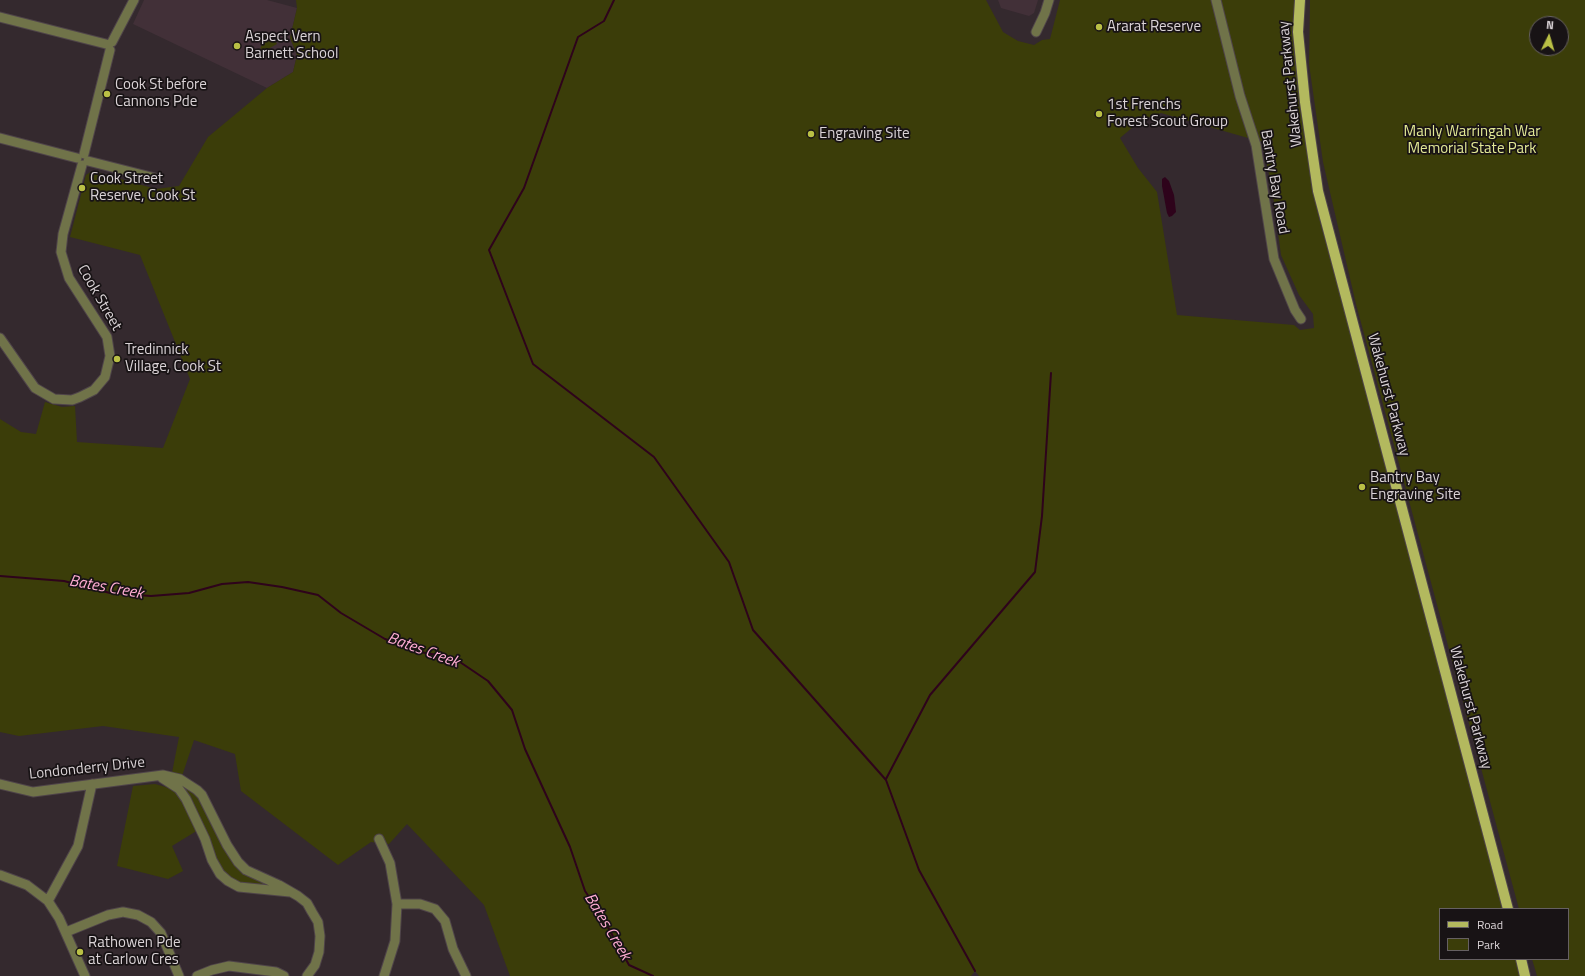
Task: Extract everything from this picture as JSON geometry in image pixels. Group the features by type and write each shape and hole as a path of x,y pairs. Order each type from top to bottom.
{"main road":[{"name":"Wakehurst Parkway","path":"1300,0 1298,32 1305,102 1318,191 1508,908"},
{"path":"1521,960 1526,976"}],"street":[{"name":"Cook Street","path":"0,338 35,388 54,399 72,400 80,397 94,390 105,377 110,356 107,337 68,278 61,252 63,238 109,45 134,0"},
{"path":"1036,32 1049,0"},
{"name":"Bantry Bay Road","path":"1216,0 1240,96 1256,145 1274,259 1295,310 1301,319"},
{"path":"0,17 109,45"},
{"path":"0,138 156,178"},
{"name":"Londonderry Drive","path":"0,784 33,792 163,775 180,779 202,795 227,845 238,862 246,870 279,885 292,893 309,907 318,922 320,936 319,952 315,964 307,976"},
{"name":"Londonderry Drive","path":"155,776 166,780 179,789 186,799 205,839 212,860 220,874 228,881 239,887 292,893"},
{"path":"48,901 78,846 92,784"},
{"path":"379,840 390,863 397,904 395,941 384,976"},
{"path":"0,875 27,885 48,901 66,932 85,976"},
{"path":"397,904 420,904 435,909 445,921 453,949 466,976"},
{"path":"66,932 108,915 123,912 138,914 151,922 161,933 179,976"},
{"path":"196,976 212,970 230,966 276,972 284,976"}],"shaded area":[{"name":"Aspect Vern Barnett School","path":"144,0 267,0 297,8 290,38 297,55 293,72 267,88 133,24"},
{"path":"998,0 1038,0 1034,13 1029,16 1001,8"},
{"path":"1165,177 1169,181 1174,195 1176,212 1169,217 1162,186 1162,179"}],"green space":[{"path":"296,0 986,0 1003,32 1018,41 1034,45 1042,40 1050,39 1060,0 1296,0 1302,113 1317,210 1430,629 1503,908 1439,908 1439,960 1516,960 1521,976 979,976 975,971 971,976 510,976 484,905 407,824 389,844 371,842 338,865 241,791 235,754 194,740 180,782 199,797 236,864 276,886 241,884 223,873 216,860 203,827 172,846 183,871 168,879 117,866 133,786 155,784 169,788 179,737 103,726 19,736 0,732 0,419 21,432 36,434 45,402 62,407 75,406 77,442 163,448 190,379 140,255 70,237 86,175 92,171 156,189 179,186 208,137 267,88 293,72 297,55 290,38 297,8","holes":["1161,113 1262,142 1272,188 1281,255 1299,295 1313,314 1314,328 1300,330 1294,325 1177,315 1157,192 1138,168 1120,138 1140,121"]},
{"name":"Manly Warringah War Memorial State Park","path":"1310,0 1585,0 1585,976 1537,976 1532,960 1569,960 1569,908 1519,908 1356,304 1323,162 1309,64"},
{"path":"265,33 273,37 277,44 259,54"}],"waterway":[{"path":"614,0 604,21 578,37 524,188 489,250 533,364 654,457 729,562 753,630 886,780 919,870 975,971"},
{"path":"886,779 930,695 1035,572 1042,516 1051,373"},
{"name":"Bates Creek","path":"0,576 64,581 110,593 151,596 189,593 222,584 248,582 282,587 318,595 341,613 385,639 420,652 454,658 488,681 512,710 525,749 570,847 585,891 600,913 629,965 653,976"}],"place":[{"name":"Ararat Reserve","path":"1099,27"},
{"name":"Aspect Vern Barnett School","path":"237,46"},
{"name":"Cook St before Cannons Pde","path":"107,94"},
{"name":"1st Frenchs Forest Scout Group","path":"1099,114"},
{"name":"Engraving Site","path":"811,134"},
{"name":"Cook Street Reserve, Cook St","path":"82,188"},
{"name":"Tredinnick Village, Cook St","path":"117,359"},
{"name":"Bantry Bay Engraving Site","path":"1362,487"},
{"name":"Rathowen Pde at Carlow Cres","path":"80,952"}]}
